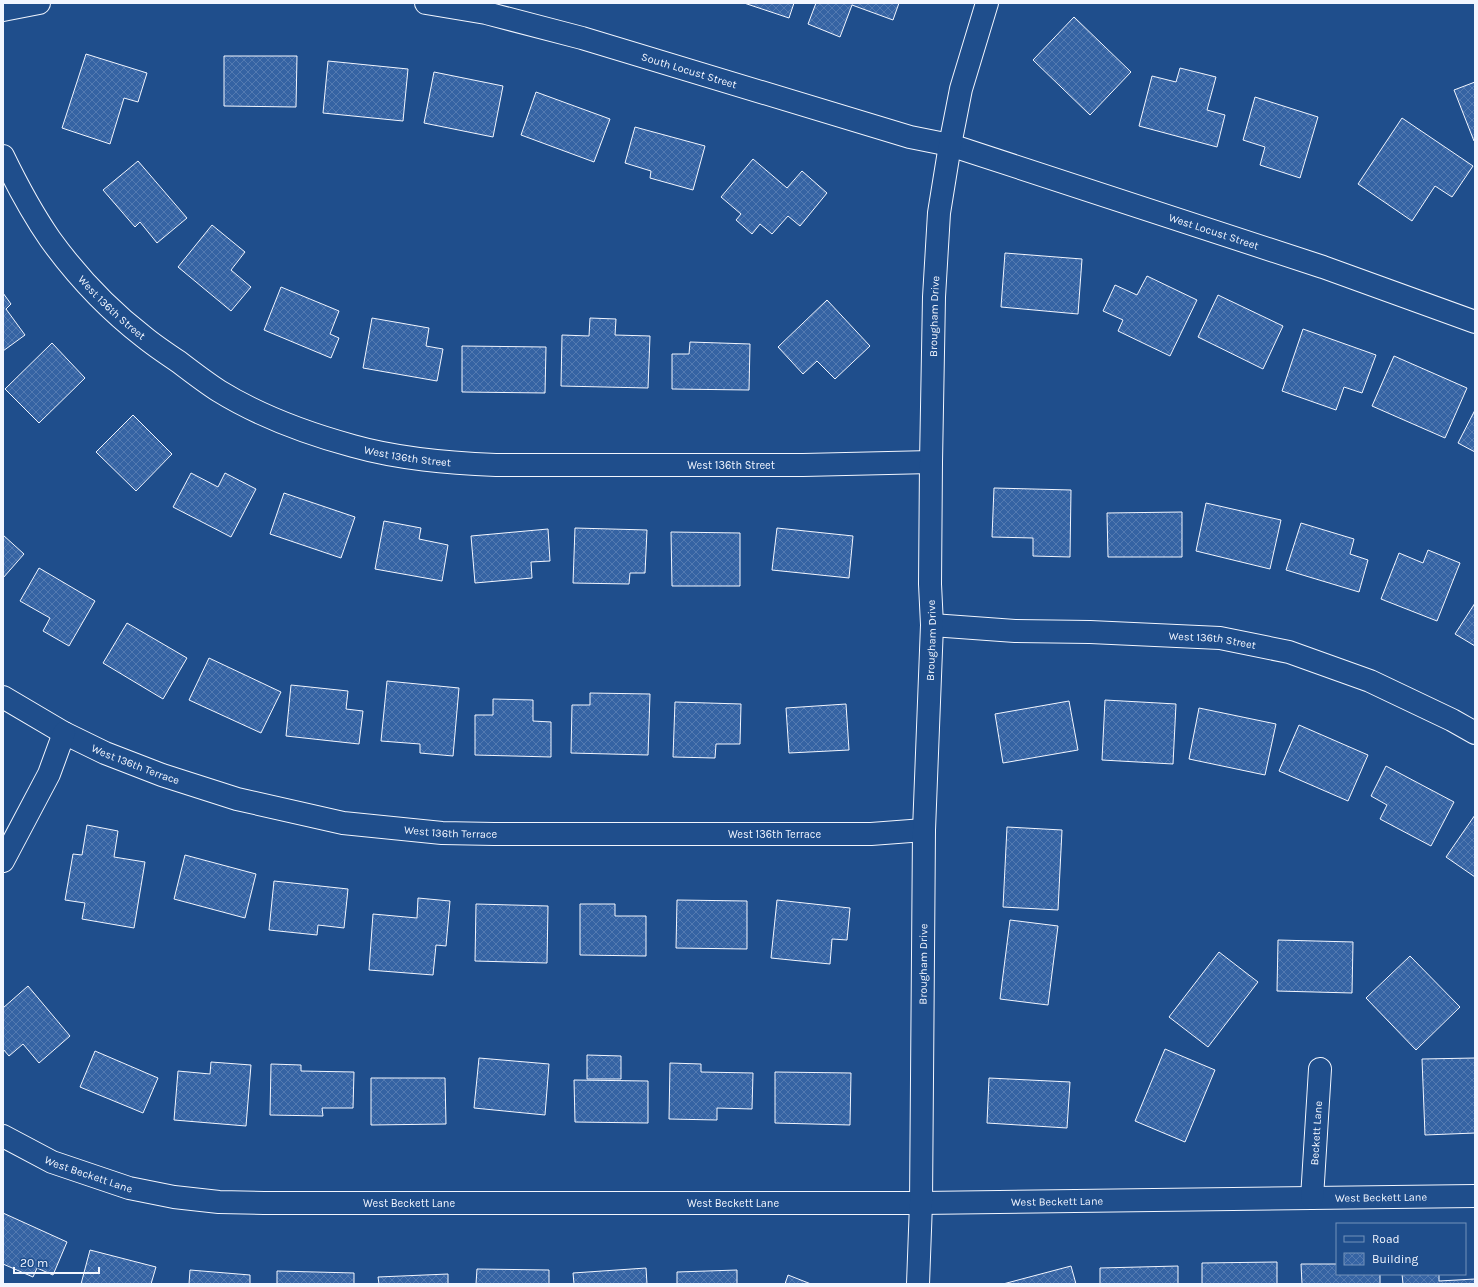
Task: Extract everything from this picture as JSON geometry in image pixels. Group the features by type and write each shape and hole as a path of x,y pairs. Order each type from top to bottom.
{"street":[{"path":"3,10 39,3"},
{"name":"South Locust Street","path":"426,3 486,13 575,36 910,137 950,145"},
{"name":"Brougham Drive","path":"918,1284 922,1204 924,830 932,625 930,584 934,297 939,220 950,145 961,89 986,3"},
{"name":"West Locust Street","path":"950,145 1323,267 1475,322"},
{"name":"West 136th Street","path":"3,156 24,198 50,239 78,274 115,312 143,337 220,391 263,413 308,432 353,446 398,456 457,464 779,465 931,462"},
{"name":"West 136th Street","path":"932,625 1014,631 1090,632 1220,638 1289,652 1370,681 1452,720 1475,733"},
{"name":"West 136th Terrace","path":"3,697 64,733 105,753 162,775 237,799 344,823 442,833 494,834 871,834 924,830"},
{"path":"3,861 48,774 64,733"},
{"name":"Beckett Lane","path":"1312,1198 1320,1069"},
{"name":"West Beckett Lane","path":"3,1136 52,1162 129,1188 174,1197 219,1202 922,1204 1475,1196"}],"building":[{"path":"744,3 794,3 789,18"},
{"path":"816,3 899,3 893,20 852,5 840,37 808,24"},
{"path":"1074,17 1131,72 1090,115 1033,60"},
{"path":"86,54 147,73 138,102 124,98 110,144 62,128"},
{"path":"224,56 297,56 296,107 224,106"},
{"path":"328,61 408,69 403,121 323,113"},
{"path":"1180,68 1216,77 1207,110 1225,115 1217,147 1139,126 1152,76 1176,82"},
{"path":"434,72 503,86 493,137 424,123"},
{"path":"1475,82 1475,141 1474,141 1454,90"},
{"path":"536,92 610,119 594,162 521,135"},
{"path":"1255,97 1318,117 1300,178 1260,165 1265,147 1243,140"},
{"path":"1402,118 1473,166 1452,197 1435,186 1412,221 1358,184"},
{"path":"635,127 705,146 693,190 650,178 651,171 625,163"},
{"path":"753,159 787,188 802,171 827,193 800,226 788,216 772,234 760,224 752,234 736,220 741,214 721,197"},
{"path":"138,161 187,218 157,243 140,222 135,227 103,190"},
{"path":"212,225 245,252 231,270 251,287 231,311 178,267"},
{"path":"1005,253 1082,259 1078,314 1001,307"},
{"path":"1147,276 1197,300 1170,356 1118,331 1123,320 1103,311 1115,285 1137,295"},
{"path":"281,287 339,311 330,334 339,338 331,358 264,330"},
{"path":"3,293 11,304 6,309 25,335 3,351"},
{"path":"1218,295 1283,326 1263,369 1198,337"},
{"path":"827,300 870,346 835,379 817,361 803,374 778,347"},
{"path":"372,318 429,328 426,346 443,349 437,381 363,368"},
{"path":"590,318 616,319 615,335 650,336 648,388 561,386 562,335 589,336"},
{"path":"1303,329 1376,355 1362,393 1344,387 1336,410 1282,391"},
{"path":"690,342 750,344 749,390 672,389 672,354 689,354"},
{"path":"52,343 85,378 39,423 5,389"},
{"path":"462,346 546,347 545,393 462,392"},
{"path":"1394,356 1467,388 1445,438 1372,406"},
{"path":"1475,410 1475,452 1458,443"},
{"path":"133,415 172,454 136,491 96,452"},
{"path":"191,473 218,487 225,473 256,489 231,537 173,507"},
{"path":"994,488 1071,490 1070,557 1033,556 1033,538 992,537"},
{"path":"284,493 355,517 341,558 270,534"},
{"path":"1206,503 1281,520 1270,569 1196,551"},
{"path":"1182,512 1182,557 1108,557 1107,513"},
{"path":"384,521 421,528 419,539 448,545 442,581 375,569"},
{"path":"1301,523 1354,539 1350,554 1368,560 1359,592 1286,570"},
{"path":"575,528 647,530 645,573 630,573 629,584 573,583"},
{"path":"777,528 853,536 849,578 772,570"},
{"path":"548,529 550,561 531,562 532,578 475,583 471,536"},
{"path":"671,532 740,533 740,586 672,586"},
{"path":"3,535 24,554 3,578"},
{"path":"1428,550 1460,563 1437,621 1381,599 1399,553 1423,563"},
{"path":"39,568 95,601 69,646 43,631 50,618 20,601"},
{"path":"1475,603 1475,646 1455,634"},
{"path":"127,623 187,658 163,699 103,663"},
{"path":"209,658 281,692 261,733 189,700"},
{"path":"387,681 459,688 453,756 420,753 420,744 381,741"},
{"path":"291,685 348,691 346,709 363,711 359,744 286,736"},
{"path":"590,693 650,694 648,755 571,753 572,705 590,705"},
{"path":"493,699 533,700 533,721 551,722 551,757 475,755 475,715 493,715"},
{"path":"1105,700 1176,704 1173,764 1102,760"},
{"path":"1069,701 1078,750 1003,763 995,714"},
{"path":"675,702 741,704 740,744 716,744 715,758 673,757"},
{"path":"846,704 849,750 789,753 786,708"},
{"path":"1199,708 1276,724 1265,775 1189,759"},
{"path":"1299,725 1368,755 1348,801 1279,771"},
{"path":"1386,766 1454,802 1431,846 1380,819 1387,805 1371,796"},
{"path":"1475,815 1475,877 1446,857"},
{"path":"87,825 118,831 114,857 145,862 134,928 82,919 85,903 65,900 73,854 82,855"},
{"path":"1007,827 1062,830 1058,910 1003,907"},
{"path":"185,855 256,874 245,918 174,899"},
{"path":"274,881 348,889 344,928 318,925 317,935 269,930"},
{"path":"418,898 450,901 446,946 436,945 433,975 369,970 373,914 417,918"},
{"path":"677,900 747,901 747,949 676,948"},
{"path":"777,900 850,908 847,940 832,939 830,964 771,958"},
{"path":"476,904 548,906 547,963 475,961"},
{"path":"580,904 615,904 615,916 646,916 646,956 580,955"},
{"path":"1010,920 1058,926 1048,1005 1000,999"},
{"path":"1278,940 1353,942 1352,993 1277,991"},
{"path":"1219,952 1258,982 1208,1047 1169,1017"},
{"path":"1410,956 1460,1007 1416,1050 1366,998"},
{"path":"28,986 70,1036 39,1063 23,1044 9,1056 3,1049 3,1008"},
{"path":"1165,1049 1215,1070 1185,1142 1135,1121"},
{"path":"95,1051 158,1078 143,1113 80,1087"},
{"path":"587,1055 621,1056 621,1079 587,1079"},
{"path":"479,1058 549,1064 545,1115 474,1108"},
{"path":"1475,1058 1475,1133 1425,1135 1422,1059"},
{"path":"211,1062 251,1065 246,1126 174,1120 178,1071 210,1074"},
{"path":"670,1063 701,1064 701,1072 753,1073 752,1109 717,1108 717,1120 669,1119"},
{"path":"271,1064 301,1065 301,1071 354,1072 353,1108 322,1108 323,1116 270,1115"},
{"path":"775,1072 851,1073 850,1125 775,1123"},
{"path":"371,1078 445,1078 446,1124 371,1125"},
{"path":"989,1078 1070,1082 1067,1128 987,1123"},
{"path":"574,1080 648,1081 648,1123 575,1122"},
{"path":"3,1213 67,1242 53,1275 37,1268 33,1277 3,1264"},
{"path":"90,1250 156,1267 151,1284 81,1284"},
{"path":"1277,1262 1277,1284 1202,1284 1202,1263"},
{"path":"1301,1264 1336,1264 1336,1275 1380,1275 1380,1284 1302,1284"},
{"path":"1071,1266 1076,1284 1003,1284"},
{"path":"1178,1266 1178,1284 1100,1284 1100,1268"},
{"path":"646,1268 647,1284 574,1284 573,1273"},
{"path":"477,1269 549,1270 549,1284 476,1284"},
{"path":"190,1270 250,1275 250,1284 189,1284"},
{"path":"737,1270 737,1284 677,1284 677,1272"},
{"path":"277,1271 354,1273 354,1284 277,1284"},
{"path":"448,1274 448,1284 379,1284 378,1277"},
{"path":"788,1275 811,1284 785,1284"},
{"path":"1402,1275 1439,1275 1439,1281 1475,1279 1475,1284 1403,1284"}]}
